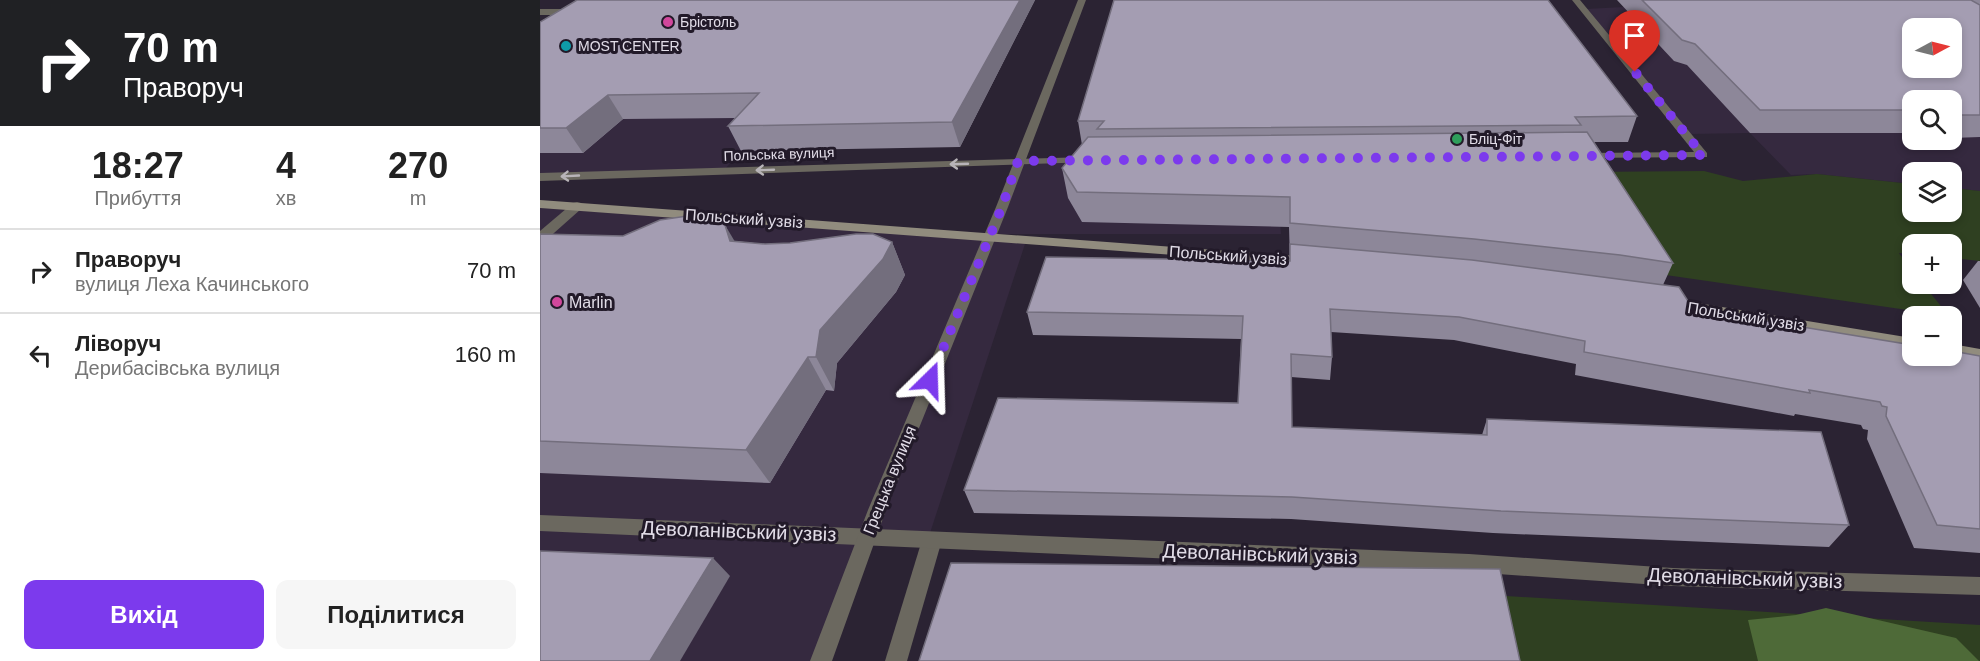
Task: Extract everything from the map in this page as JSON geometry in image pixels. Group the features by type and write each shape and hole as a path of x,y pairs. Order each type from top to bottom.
{"main road":[{"path":"550,24 578,6"},
{"name":"Польський узвіз","path":"540,204 1327,263"},
{"name":"Польський узвіз","path":"1653,301 1902,341"},
{"path":"1962,351 1980,354"}],"street":[{"name":"Грецька вулиця","path":"820,661 877,510 1002,207 1082,0"},
{"path":"1572,157 1703,155 1576,0"},
{"path":"540,12 568,12"},
{"name":"Польська вулиця","path":"540,177 1096,160"},
{"path":"540,238 577,206"},
{"name":"Деволанівський узвіз","path":"540,523 1469,563 1673,577 1980,586"},
{"path":"896,661 932,540"}],"shaded area":[{"path":"1756,0 1904,0 1934,18 1902,18 1902,78 1962,78 1962,34 1980,45 1980,191 1962,189 1962,162 1902,162 1902,183 1817,174 1791,175 1750,133 1689,134 1586,9"},
{"path":"540,36 800,84 726,168 540,179"},
{"path":"1275,160 1281,234 995,234 1022,163"},
{"path":"540,208 1026,241 929,536 540,521"},
{"path":"540,529 859,543 814,661 540,661"}],"green space":[{"path":"1704,171 1743,181 1817,174 1902,183 1902,222 1962,222 1962,189 1980,191 1980,261 1962,259 1962,234 1902,234 1902,253 1899,253 1902,257 1902,294 1931,294 1941,306 1902,306 1902,309 1645,272 1585,172"},
{"path":"1490,595 1980,625 1980,661 1503,661"},
{"path":"1826,608 1956,638 1979,661 1758,661 1748,620 1796,615"}],"building":[{"path":"577,0 1020,0 952,122 728,126 759,93 608,95 566,128 540,128 540,22"},
{"path":"1114,0 1548,0 1637,116 1575,117 1581,125 1097,129 1104,121 1078,121"},
{"path":"1642,0 1971,0 1980,5 1980,115 1962,115 1962,90 1902,90 1902,110 1760,110 1695,44 1682,40"},
{"path":"1587,132 1673,263 1474,239 1290,223 1290,197 1077,192 1062,168 1088,137"},
{"path":"694,215 719,219 725,225 730,241 765,244 790,243 856,234 873,234 892,242 883,259 820,330 816,357 808,357 746,450 540,441 540,234 623,236 660,220"},
{"path":"1290,244 1472,260 1679,287 1693,309 1902,343 1902,366 1962,366 1962,353 1980,356 1980,529 1937,525 1886,416 1887,407 1882,406 1880,402 1809,390 1810,393 1584,352 1585,341 1459,317 1330,309 1332,357 1291,354 1292,427 1487,435 1487,419 1821,432 1849,525 1501,511 1292,497 964,490 998,398 1238,403 1243,316 1027,312 1046,257 1290,261"},
{"path":"540,551 713,558 650,661 540,661"},
{"path":"951,563 1500,569 1520,661 919,661"}],"place":[{"name":"Брістоль","path":"668,22"},
{"name":"MOST CENTER","path":"566,46"},
{"name":"Бліц-Фіт","path":"1457,139"},
{"name":"Marlin","path":"557,302"}],"route":[{"path":"930,380 1002,207 1018,161 1703,155 1635,72"}]}
